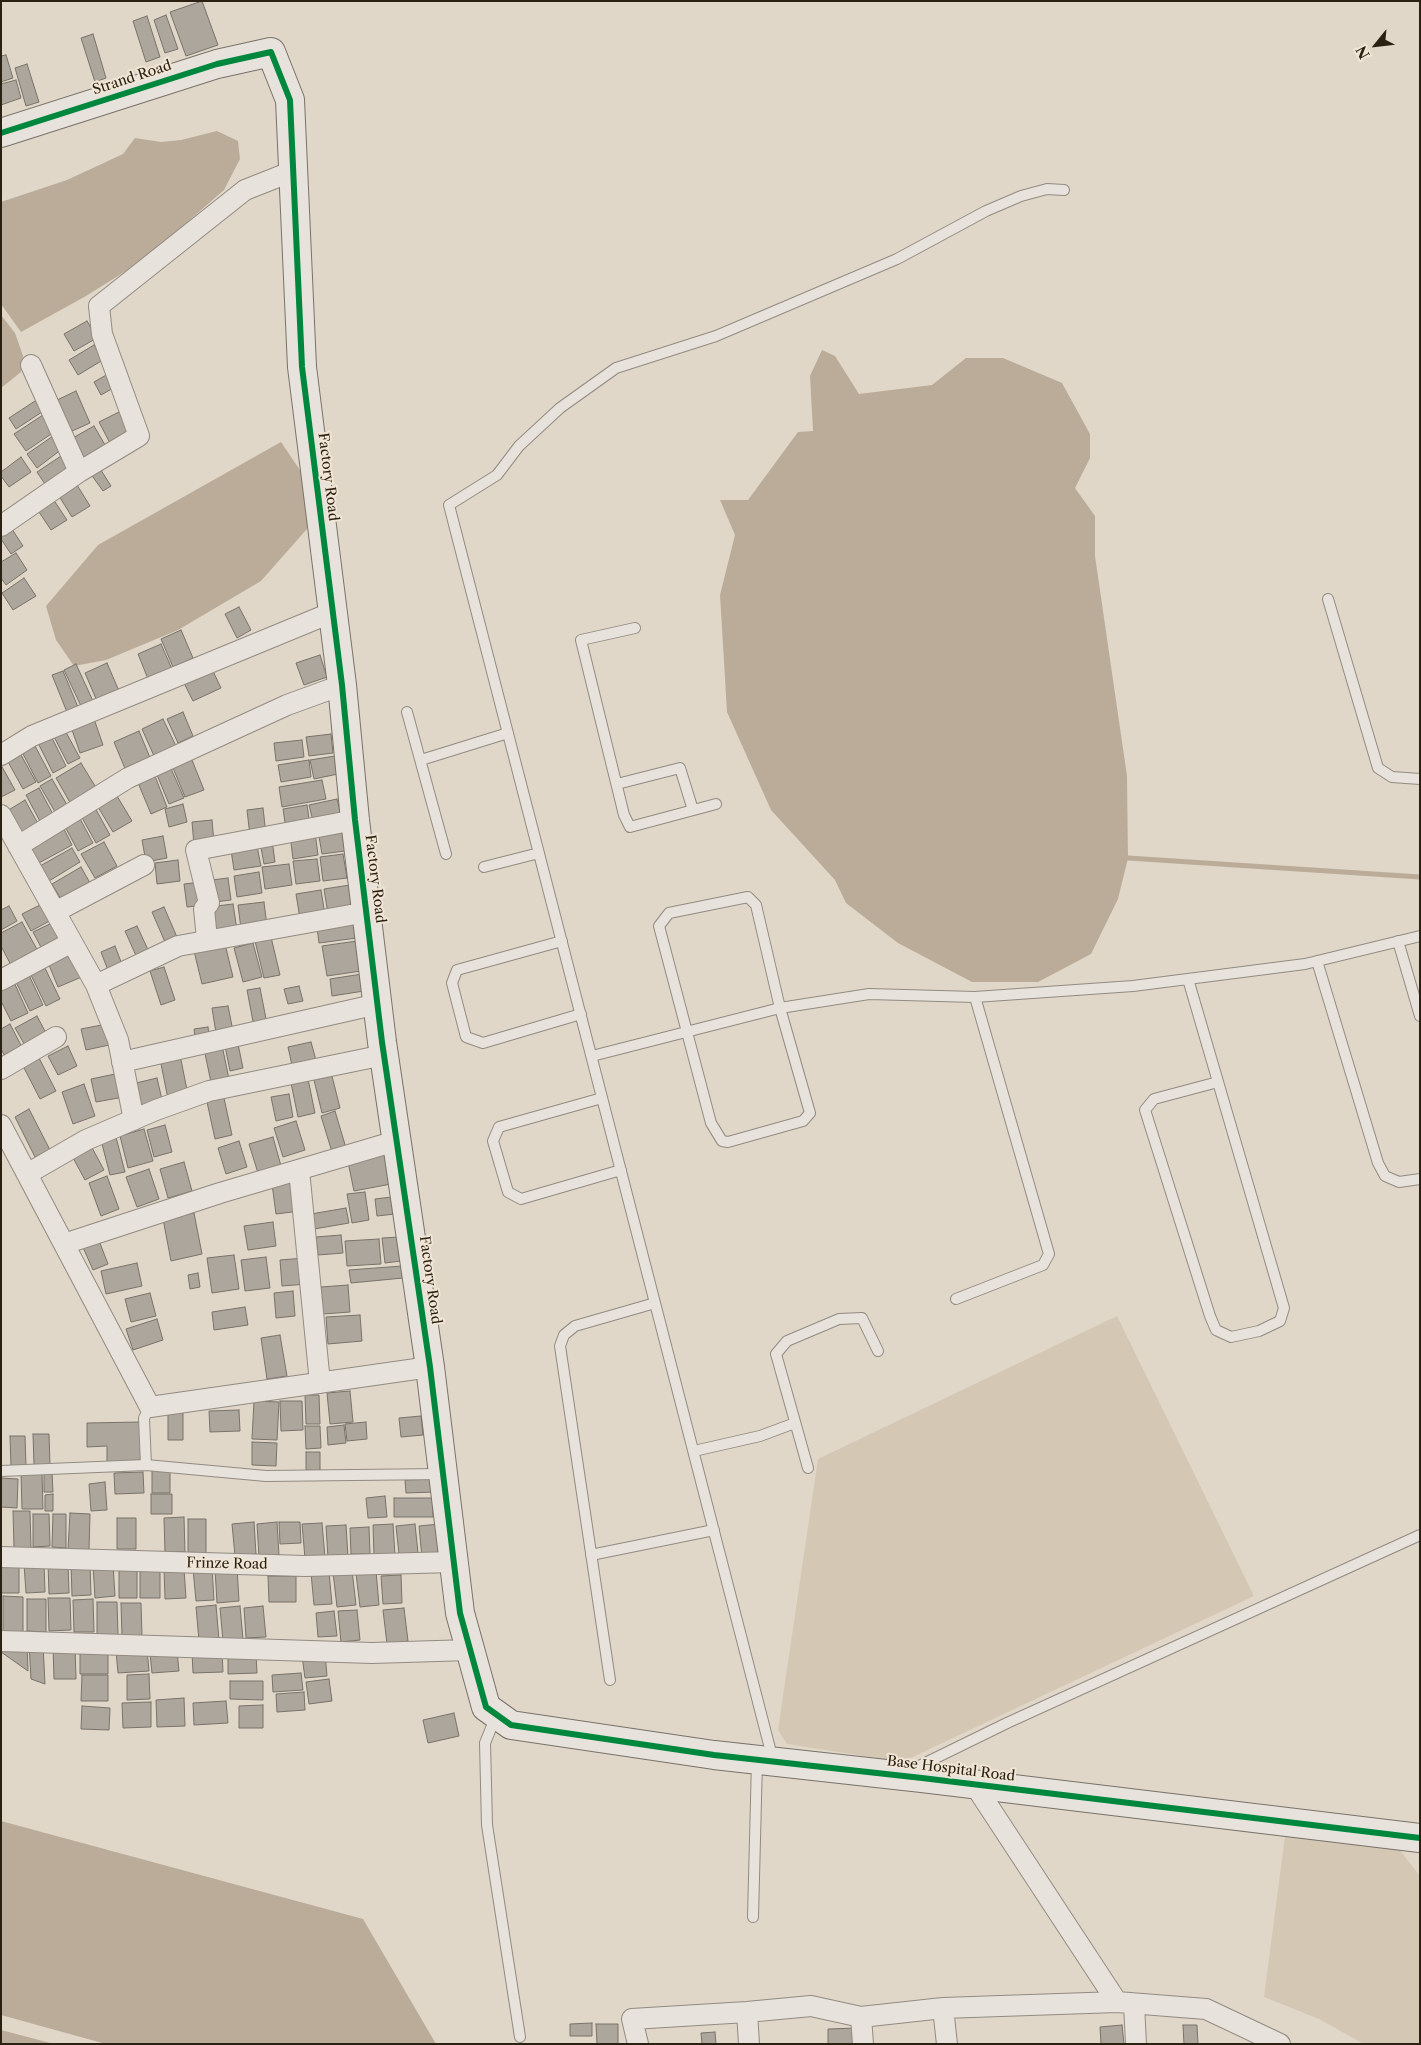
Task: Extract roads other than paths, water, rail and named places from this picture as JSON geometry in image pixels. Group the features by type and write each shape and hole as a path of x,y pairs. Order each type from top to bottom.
{"street":[{"name":"Strand Road","path":"1,132 217,64 271,52"},
{"name":"Factory Road","path":"271,52 290,100 302,367 342,685 355,820 384,1055 430,1367 460,1613 470,1650 491,1711"},
{"path":"3,520 139,436 102,334 99,306 245,190 293,171"},
{"path":"31,365 79,472"},
{"path":"4,747 333,612"},
{"path":"18,846 128,778 287,705 342,685"},
{"path":"1,815 96,985 118,1040 134,1120"},
{"path":"207,939 204,909 209,904 196,850 355,820"},
{"path":"55,912 144,865"},
{"path":"96,985 178,946 207,939 367,912"},
{"path":"1,980 72,942"},
{"path":"122,1062 378,1004"},
{"path":"1,1069 56,1037"},
{"path":"27,1174 86,1140 209,1091 384,1055"},
{"path":"1,1125 150,1407 430,1367"},
{"path":"64,1244 396,1141"},
{"path":"299,1170 320,1383"},
{"name":"Frinze Road","path":"1,1557 305,1566 454,1562"},
{"path":"1,1640 372,1653 470,1650"},
{"name":"Base Hospital Road","path":"491,1711 511,1725 765,1761 899,1775 1420,1838"},
{"path":"974,1784 1126,2003 1136,2044"},
{"path":"638,2044 632,2019 811,2006 861,2017 943,2008 1126,2003 1206,2009 1280,2044"},
{"path":"943,2008 947,2044"},
{"path":"747,2012 749,2044"},
{"path":"861,2017 863,2044"}],"lane":[{"path":"753,1917 765,1761 714,1530 449,505 497,475 519,446 560,408 616,368 716,336 897,259 986,211 1021,196 1046,189 1064,190"},
{"path":"1328,599 1378,768 1392,777 1420,778"},
{"path":"635,628 581,640 624,815 630,827 716,804"},
{"path":"407,712 446,854"},
{"path":"420,760 508,733"},
{"path":"617,784 680,768 694,810"},
{"path":"484,867 539,853"},
{"path":"748,898 756,905 780,1008 810,1113 803,1121 728,1142 722,1141 711,1123 687,1032 659,926 668,913 748,898"},
{"path":"592,1056 780,1008 869,994 975,996 1133,986 1318,961 1420,936"},
{"path":"562,940 457,970 452,984 466,1037 482,1043 581,1014"},
{"path":"1398,941 1420,1016"},
{"path":"1318,961 1378,1163 1385,1176 1399,1182 1420,1179"},
{"path":"1188,979 1284,1308 1280,1320 1259,1331 1231,1337 1216,1330 1210,1316 1145,1110 1154,1099 1218,1082"},
{"path":"956,1299 1043,1265 1048,1254 975,996"},
{"path":"602,1098 499,1127 494,1141 508,1192 521,1199 621,1170"},
{"path":"610,1680 560,1346 564,1335 575,1326 655,1303"},
{"path":"808,1468 776,1354 787,1341 839,1319 862,1318 878,1351"},
{"path":"146,1465 144,1418 150,1407"},
{"path":"694,1451 760,1436 796,1423"},
{"path":"1,1471 146,1465 266,1476 387,1473 443,1474"},
{"path":"590,1555 714,1530"},
{"path":"899,1775 1006,1723 1420,1535"},
{"path":"491,1711 485,1742 487,1825 520,2038"}],"waterway":[{"path":"1128,858 1420,877"}]}
